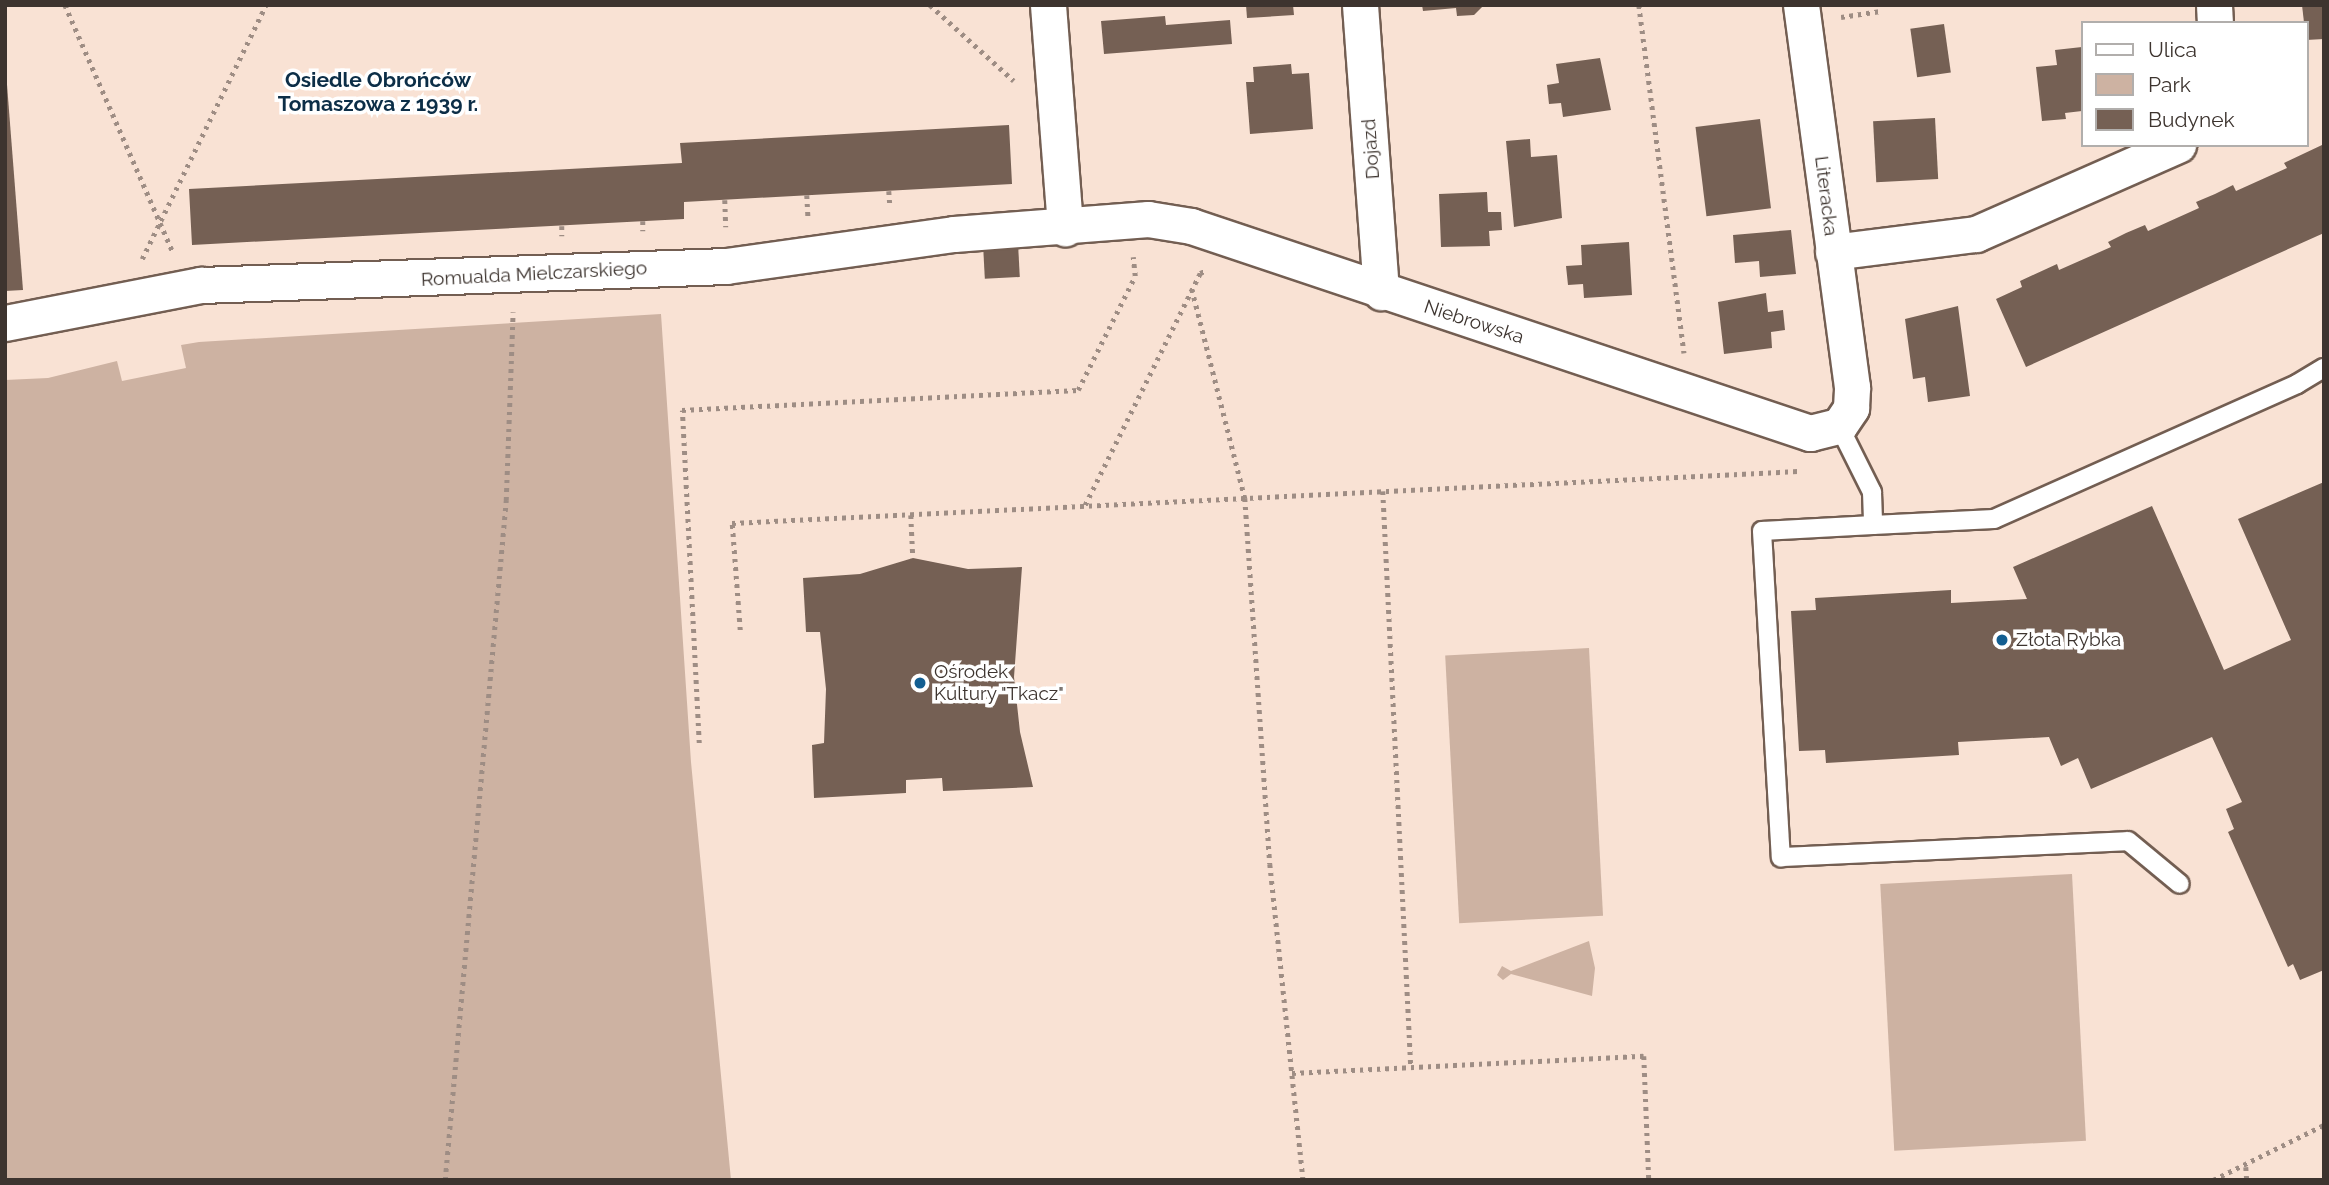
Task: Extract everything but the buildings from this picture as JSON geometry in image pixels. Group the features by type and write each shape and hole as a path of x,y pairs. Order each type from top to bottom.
{"street":[{"path":"1048,5 1065,228"},
{"name":"Dojazd","path":"1360,5 1381,292"},
{"name":"Literacka","path":"1807,6 1833,252 1852,387 1851,408 1839,426"},
{"path":"1833,252 1976,234 2173,147"},
{"name":"Niebrowska","path":"1065,228 1148,219 1191,226 1381,292 1810,433 1839,426"},
{"name":"Romualda Mielczarskiego","path":"5,323 201,285 511,277 726,266 954,233 1065,228"}],"lane":[{"path":"2180,884 2128,841 1782,857 1762,531 1994,519 2297,384 2324,368"},
{"path":"1839,426 1872,492 1873,525"}],"path":[{"path":"65,5 175,256"},
{"path":"138,266 266,5"},
{"path":"930,5 1017,83"},
{"path":"1639,5 1688,392"},
{"path":"807,195 808,225"},
{"path":"725,200 726,232"},
{"path":"699,743 682,410 1078,390 1135,276 1133,257 1125,250"},
{"path":"1085,505 1200,273 1210,269"},
{"path":"445,1180 506,500 511,277"},
{"path":"1192,289 1245,498 1269,864 1303,1180"},
{"path":"740,631 732,523 1836,470 1857,458"},
{"path":"1382,491 1411,1068"},
{"path":"911,515 914,558"},
{"path":"1292,1073 1644,1056 1649,1180"},
{"path":"2213,1180 2246,1167 2324,1125"},
{"path":"2246,1167 2246,1180"}],"green space":[{"path":"661,314 691,762 731,1180 5,1180 5,380 48,378 117,361 122,381 186,368 181,345 199,342"},
{"path":"1589,648 1603,916 1459,923 1445,656"},
{"path":"2072,874 2086,1141 1894,1151 1880,884"},
{"path":"1589,941 1595,968 1592,996 1511,974 1503,980 1497,975 1502,966 1511,971"}],"place":[{"name":"Złota Rybka","path":"2002,640"},
{"name":"Ośrodek Kultury \"Tkacz\"","path":"920,683"}],"district":[{"name":"Osiedle Obrońców Tomaszowa z 1939 r.","path":"378,92"}]}
